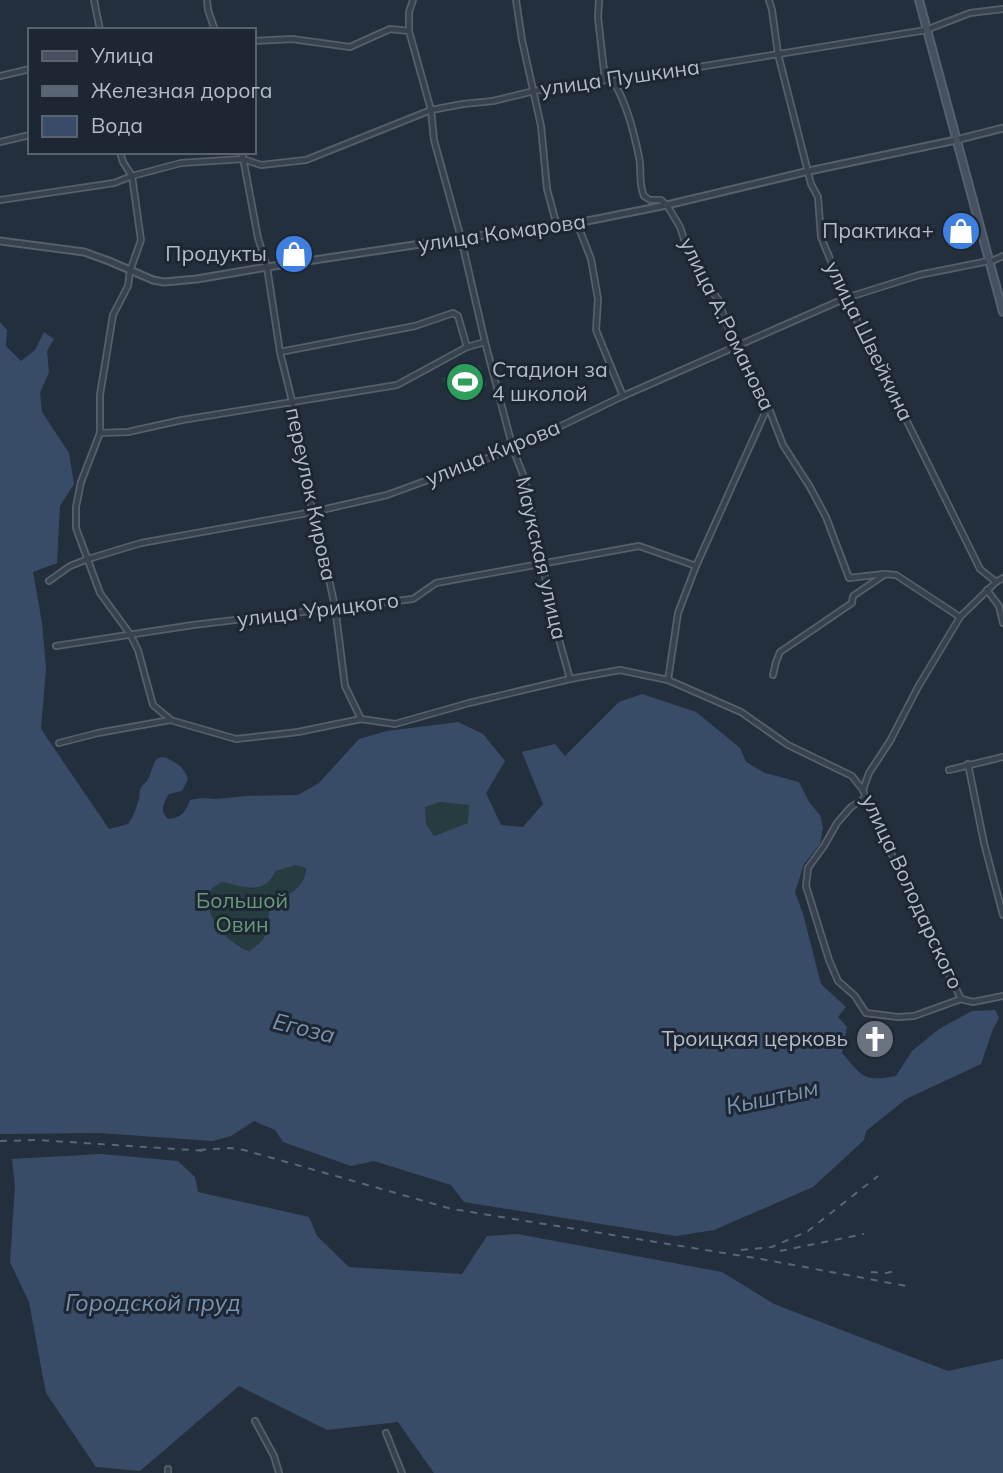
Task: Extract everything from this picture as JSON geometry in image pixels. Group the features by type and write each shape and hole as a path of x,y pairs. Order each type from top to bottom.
{"main road":[{"path":"919,0 1003,312"}],"street":[{"path":"94,0 100,28"},
{"path":"207,0 214,28"},
{"path":"256,41 292,39 350,47 390,29 409,31 409,12 413,0"},
{"path":"516,0 541,126 547,189 557,226"},
{"path":"599,0 604,80"},
{"name":"улица Швейкина","path":"769,0 778,54 811,184 818,197 821,237 846,298 980,569 996,582"},
{"name":"улица Пушкина","path":"0,200 114,183 181,163 243,159 261,165 294,163 430,110 493,101 534,91 604,80 613,81 926,30 970,13 1003,9"},
{"name":"Маукская улица","path":"409,31 485,342 513,449 526,480 555,625 570,679"},
{"path":"0,76 28,69"},
{"name":"улица А.Романова","path":"613,81 628,116 640,160 640,182 644,196 650,200 661,200 667,205 680,227 703,279 718,299 752,386 768,406 783,445 826,517 849,578 884,574"},
{"name":"улица Комарова","path":"0,241 84,252 153,280 178,282 461,238 577,223 1003,128"},
{"path":"0,142 28,135"},
{"path":"121,154 132,176 141,240 130,271 128,286 113,315 100,395 100,433 81,482 76,507 76,528 100,593 130,634 138,650 153,705 170,720 236,739 298,732 361,719 395,724 469,703 620,670 668,680 741,712 788,745 852,776 860,777 869,773"},
{"path":"242,154 243,159"},
{"name":"переулок Кирова","path":"243,159 267,267 280,352 292,401 306,486 335,607 345,686 361,719"},
{"path":"577,223 591,259 598,299 596,330 623,396"},
{"name":"улица Кирова","path":"49,581 70,566 141,543 313,512 387,495 513,449 623,396 846,298 919,275 1003,256"},
{"path":"280,352 415,326 453,313 458,316 467,347"},
{"path":"100,433 128,432 181,420 397,385 467,347 485,342"},
{"path":"668,680 678,613 696,566 768,406"},
{"name":"улица Урицкого","path":"56,646 335,607 413,599 436,583 639,546 696,566"},
{"path":"773,675 780,652 852,603 853,596 884,574 896,575 960,617"},
{"name":"улица Володарского","path":"961,999 863,790 869,773 960,617 1003,578"},
{"path":"987,590 999,606 1003,623"},
{"path":"59,743 170,720"},
{"path":"949,769 1003,757"},
{"path":"968,764 984,843 1003,915"},
{"path":"852,776 863,790"},
{"path":"865,798 851,807 837,823 808,868 806,886 838,981 855,996 866,1013 898,1017 914,1016 961,999 973,1002 1003,996"},
{"path":"255,1421 274,1456 279,1473"},
{"path":"386,1433 402,1473"}],"green space":[{"name":"Стадион за 4 школой","path":"480,365 488,386 450,399 442,378"},
{"path":"440,802 470,805 468,823 434,836 426,824 425,806"},
{"name":"Большой Овин","path":"295,864 306,868 303,881 289,894 270,903 267,931 263,938 249,951 235,943 221,930 211,915 209,899 212,888 222,882 253,889 272,879 276,871"}],"water":[{"path":"0,322 7,330 6,346 21,361 35,350 44,332 54,339 47,351 49,372 40,393 42,412 69,453 74,484 60,506 57,563 33,572 42,623 46,669 41,729 109,829 128,824 136,809 140,789 155,762 162,757 179,765 188,779 182,791 169,794 165,800 163,810 168,819 182,814 190,800 298,795 319,783 359,739 387,731 458,722 483,734 505,761 486,793 501,825 523,827 543,804 522,752 555,744 565,756 619,702 642,694 696,712 740,748 746,762 765,773 799,782 809,802 820,815 823,827 820,844 804,864 795,892 821,984 846,1007 838,1017 847,1027 842,1053 864,1076 896,1076 912,1051 939,1029 972,1011 995,1010 999,1018 981,1064 906,1099 866,1131 864,1140 813,1187 714,1230 676,1236 464,1202 451,1185 374,1161 351,1166 283,1142 275,1130 254,1121 231,1136 212,1141 100,1133 0,1134","holes":["440,802 469,805 468,823 434,836 426,824 425,807","295,865 306,868 303,881 289,894 270,903 266,935 257,945 249,951 221,931 209,907 212,888 222,882 259,887 271,879 276,871"]},
{"name":"Городской пруд","path":"101,1154 178,1161 195,1177 198,1192 309,1217 317,1236 349,1267 462,1274 487,1236 517,1234 722,1272 774,1304 948,1371 1003,1359 1003,1473 434,1473 398,1422 327,1430 239,1386 140,1471 96,1467 46,1393 29,1302 10,1262 15,1186 12,1159"}],"railway":[{"path":"0,1141 38,1140 206,1151"},
{"path":"199,1150 244,1150 452,1209 761,1259 912,1287"},
{"path":"741,1250 772,1247 808,1231 878,1176"},
{"path":"780,1251 864,1234"},
{"path":"871,1272 887,1273 897,1270"}],"place":[{"name":"Практика+","path":"961,231"},
{"name":"Продукты","path":"294,254"},
{"name":"Стадион за 4 школой","path":"465,382"},
{"name":"Троицкая церковь","path":"875,1039"}],"water label":[{"name":"Егоза","path":"304,1028"},
{"name":"Кыштым","path":"772,1097"}]}
